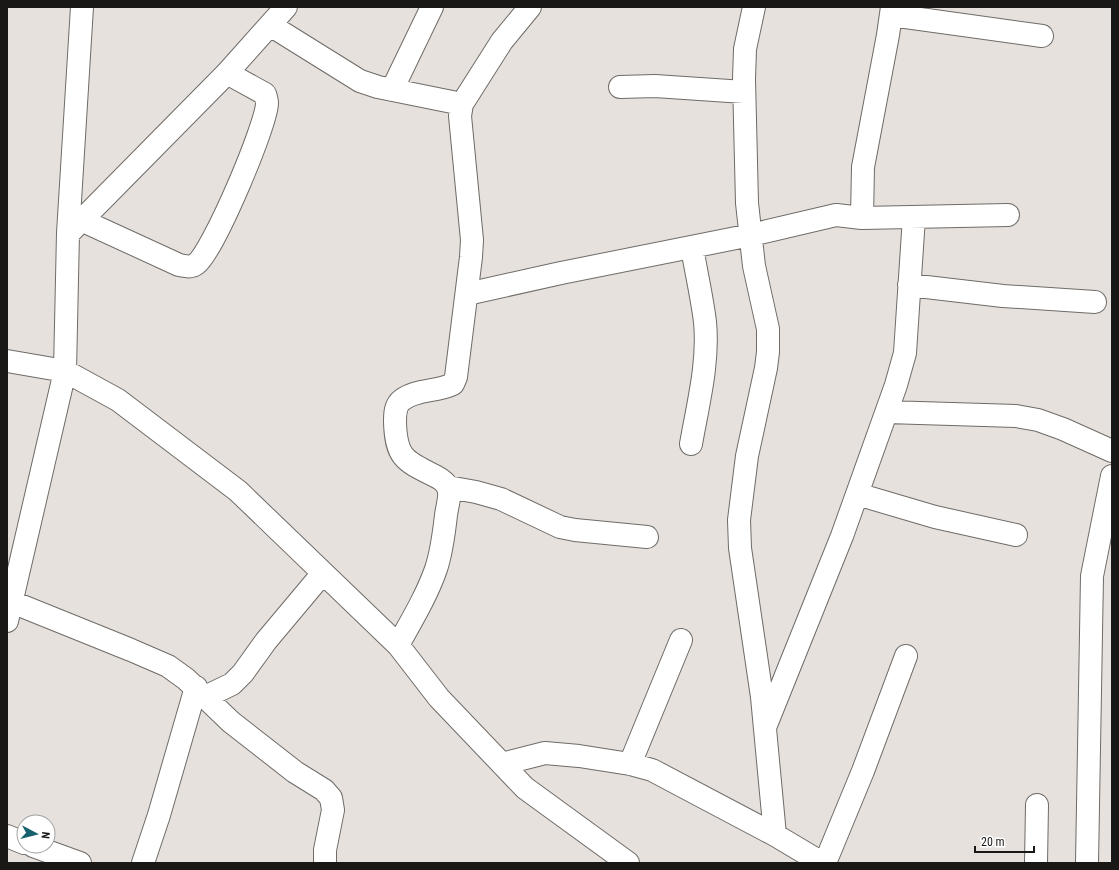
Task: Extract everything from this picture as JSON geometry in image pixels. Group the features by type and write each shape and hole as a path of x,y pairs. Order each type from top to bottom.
{"street":[{"path":"82,7 74,227 65,371 9,611 131,650 168,666 186,679 231,722 295,772 324,790 331,798 333,810 325,850 325,863"},
{"path":"74,227 227,74 286,7"},
{"path":"392,90 432,7"},
{"path":"530,7 502,41 462,104 460,116 472,240 458,366 453,384 447,387 410,395 400,401 396,409 398,446 402,455 410,463 441,479 448,487 476,492 501,499 560,527 575,530 646,537"},
{"path":"754,7 745,49 744,92 747,203 754,266 768,329 768,352 745,471 739,520 740,548 762,697 775,835"},
{"path":"862,218 863,167 891,11 1042,36"},
{"path":"270,25 360,81 392,90 462,104"},
{"path":"74,227 179,265 189,267 197,264 207,250 222,222 238,187 261,128 267,103 265,94 227,74"},
{"path":"620,87 655,86 744,92"},
{"path":"467,294 561,273 750,235 836,215 862,218 1008,215"},
{"path":"765,728 842,536 896,385 905,353 914,217"},
{"path":"691,444 704,364 705,340 705,322 692,246"},
{"path":"909,286 1003,296 1095,302"},
{"path":"7,361 65,371 118,400 238,491 398,645 439,698 525,788 603,856 628,863"},
{"path":"887,412 1016,416 1038,420 1063,429 1112,451"},
{"path":"1087,863 1092,576 1112,476"},
{"path":"398,645 426,594 436,569 442,548 448,487"},
{"path":"857,494 935,517 1016,536"},
{"path":"200,692 232,684 243,673 266,641 323,573"},
{"path":"630,764 681,640"},
{"path":"502,764 545,753 579,756 630,764 652,770 775,835 824,863 863,771 906,656"},
{"path":"143,863 200,692"},
{"path":"1036,863 1037,805"},
{"path":"55,854 80,863"}]}
